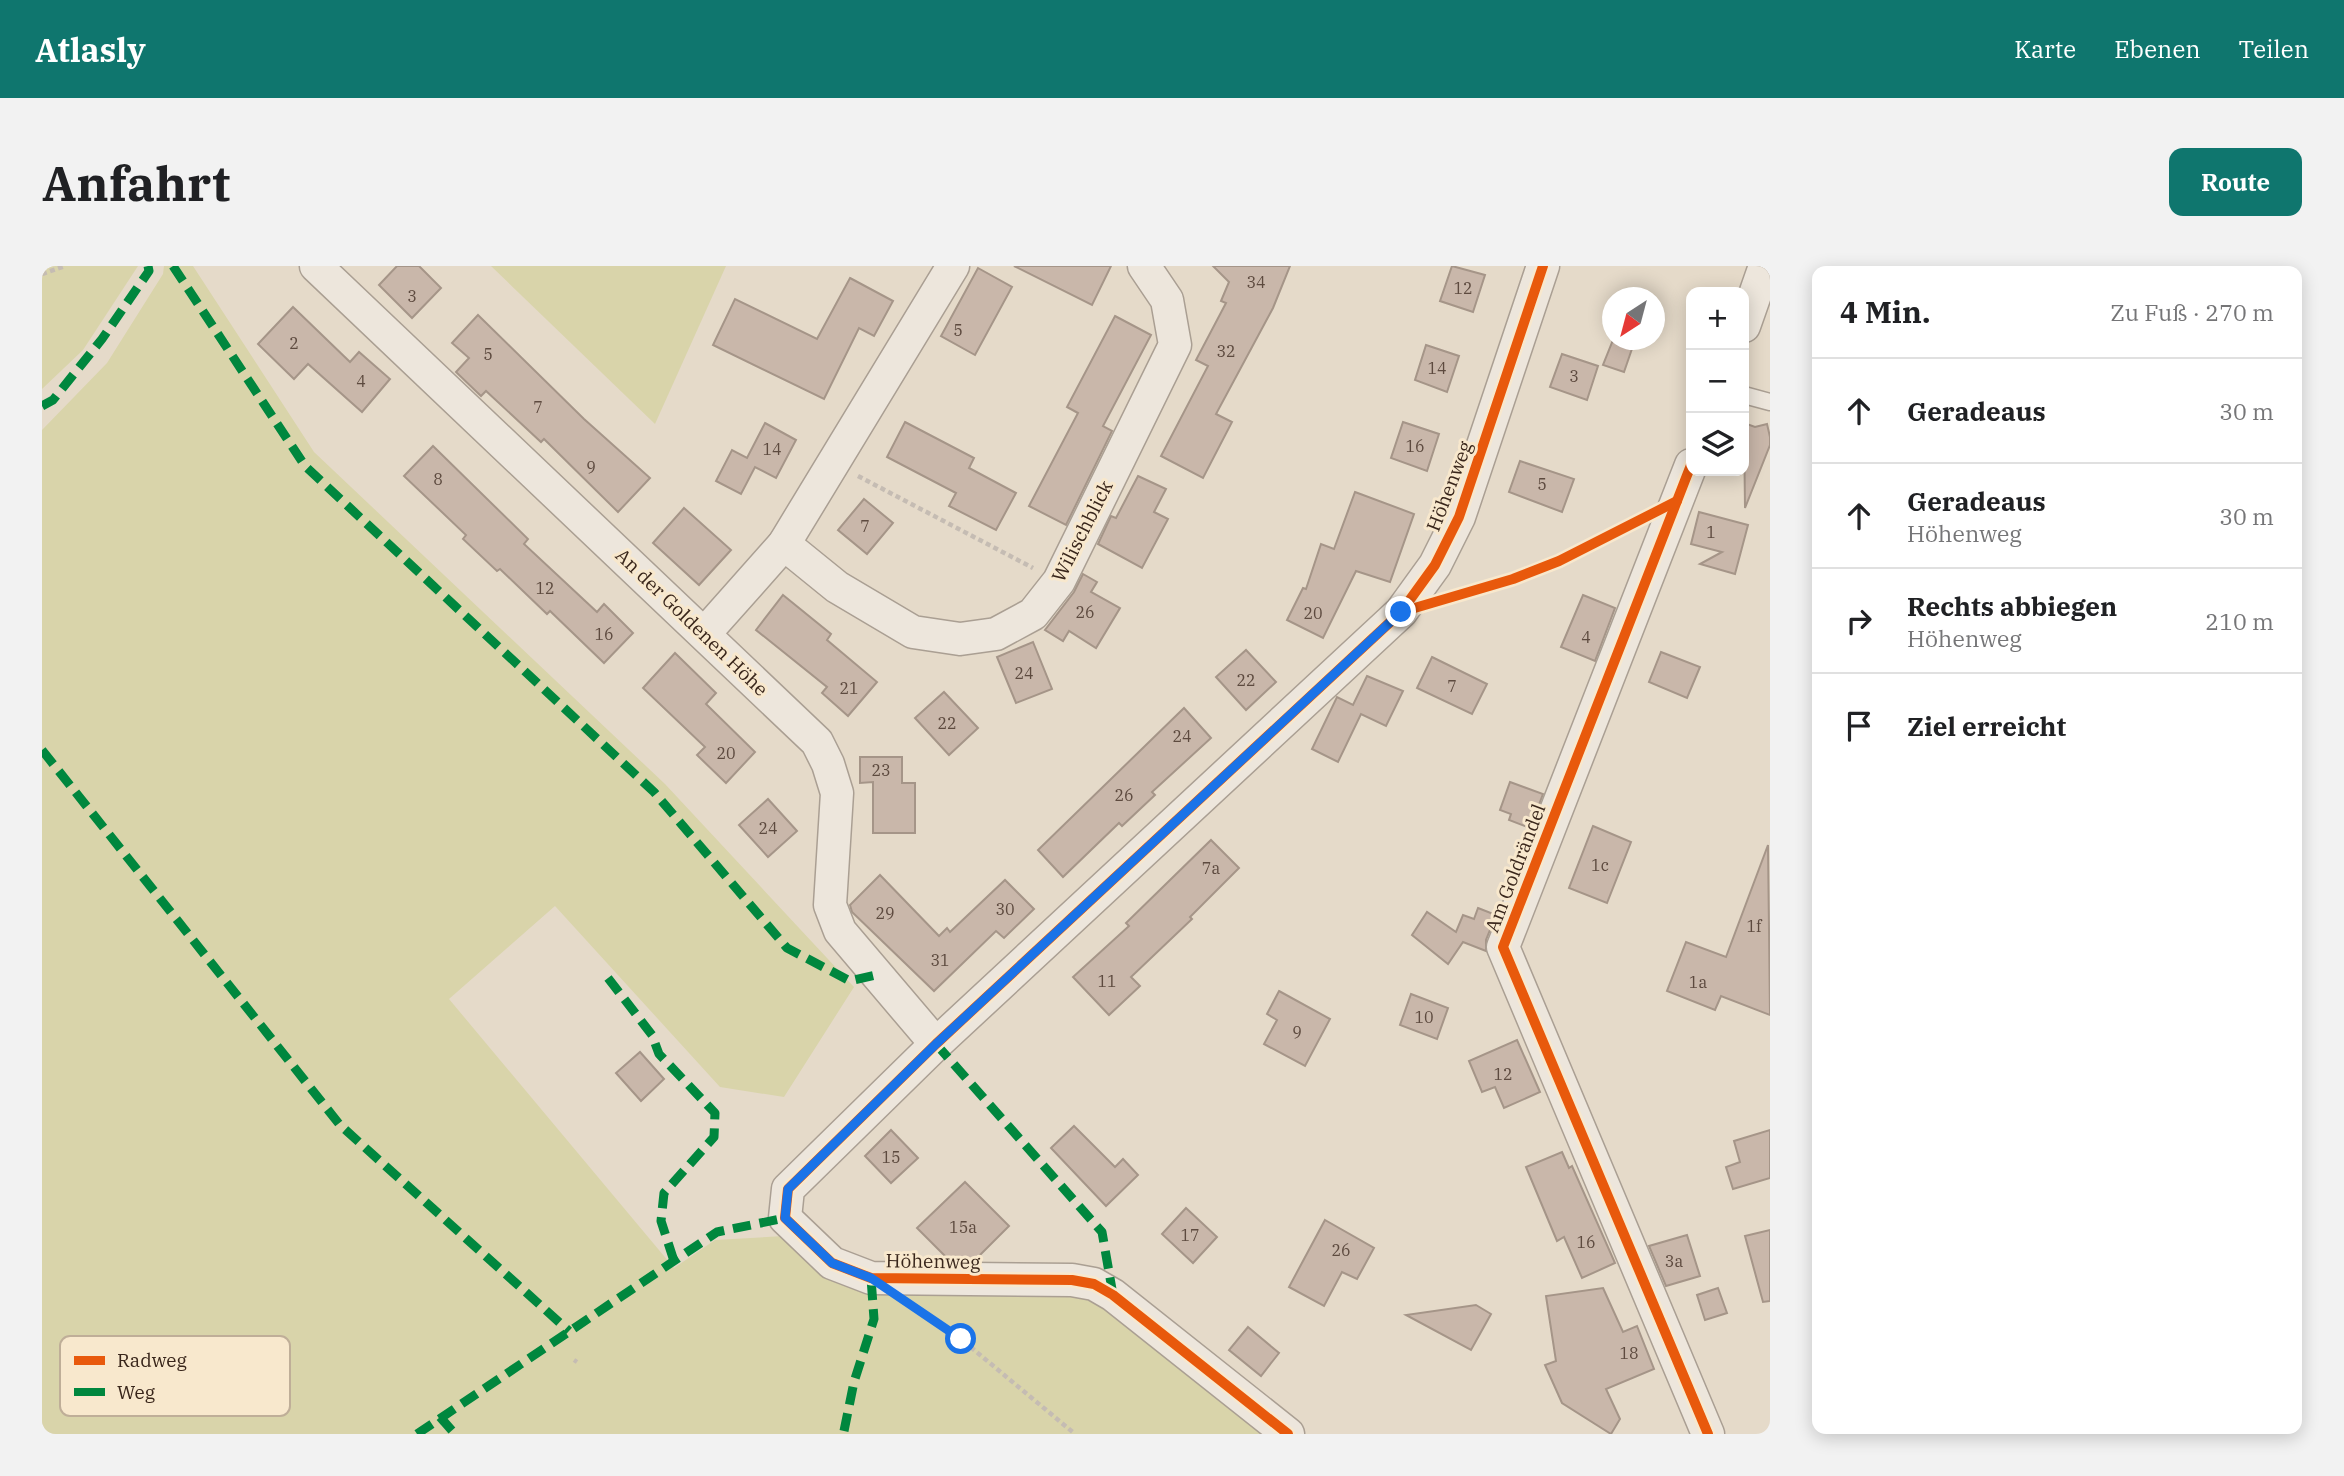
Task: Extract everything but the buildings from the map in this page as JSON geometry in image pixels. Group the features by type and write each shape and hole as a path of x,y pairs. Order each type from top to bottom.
{"street":[{"name":"An der Goldenen Höhe","path":"316,266 817,742 828,764 837,793 830,905 840,931 936,1044"},
{"path":"705,633 784,544 953,266"},
{"name":"Wilischblick","path":"784,544 837,587 913,632 960,639 996,634 1032,614 1059,581 1175,345 1167,300 1144,266"},
{"name":"Höhenweg","path":"1288,1434 1113,1295 1094,1284 1072,1280 871,1278 832,1263 785,1218 788,1189 936,1044 1401,612 1435,565 1459,517 1543,266"},
{"path":"1749,312 1765,266"},
{"name":"Am Goldrändel","path":"1687,476 1503,947 1708,1434"}],"lane":[{"path":"1749,396 1770,402"}],"path":[{"path":"42,274 65,266"},
{"path":"833,463 1059,581"},
{"path":"871,1278 961,1339 1075,1434"}],"shaded area":[{"path":"42,266 138,266 83,350 42,389"},
{"path":"164,266 193,266 314,452 665,784 854,987 784,1097 720,1087 555,906 449,999 674,1268 715,1240 784,1236 828,1268 1078,1287 1274,1434 42,1434 42,430 107,363 163,274"},
{"path":"491,266 726,266 655,424"}],"marked path":[{"path":"42,406 53,400 102,339 149,271 148,266"},
{"path":"173,266 305,466 654,792 787,948 850,981 876,975"},
{"path":"42,750 340,1125 569,1331"},
{"path":"608,978 652,1035 659,1054 715,1113 714,1137 664,1193 661,1221 674,1261"},
{"path":"936,1044 1102,1232 1113,1295"},
{"path":"417,1434 717,1232 785,1218"},
{"path":"844,1431 854,1382 874,1319 871,1278"},
{"path":"440,1417 455,1434"}],"cycle path":[{"path":"1288,1434 1113,1295 1094,1284 1072,1280 871,1278 832,1263 785,1218 788,1189 936,1044 1401,612 1435,565 1459,517 1543,266"},
{"path":"1687,476 1503,947 1708,1434"},
{"path":"1401,612 1513,579 1559,561 1677,501"}],"route":[{"path":"961,1339 871,1278 832,1263 785,1218 788,1189 936,1044 1401,612"}]}
